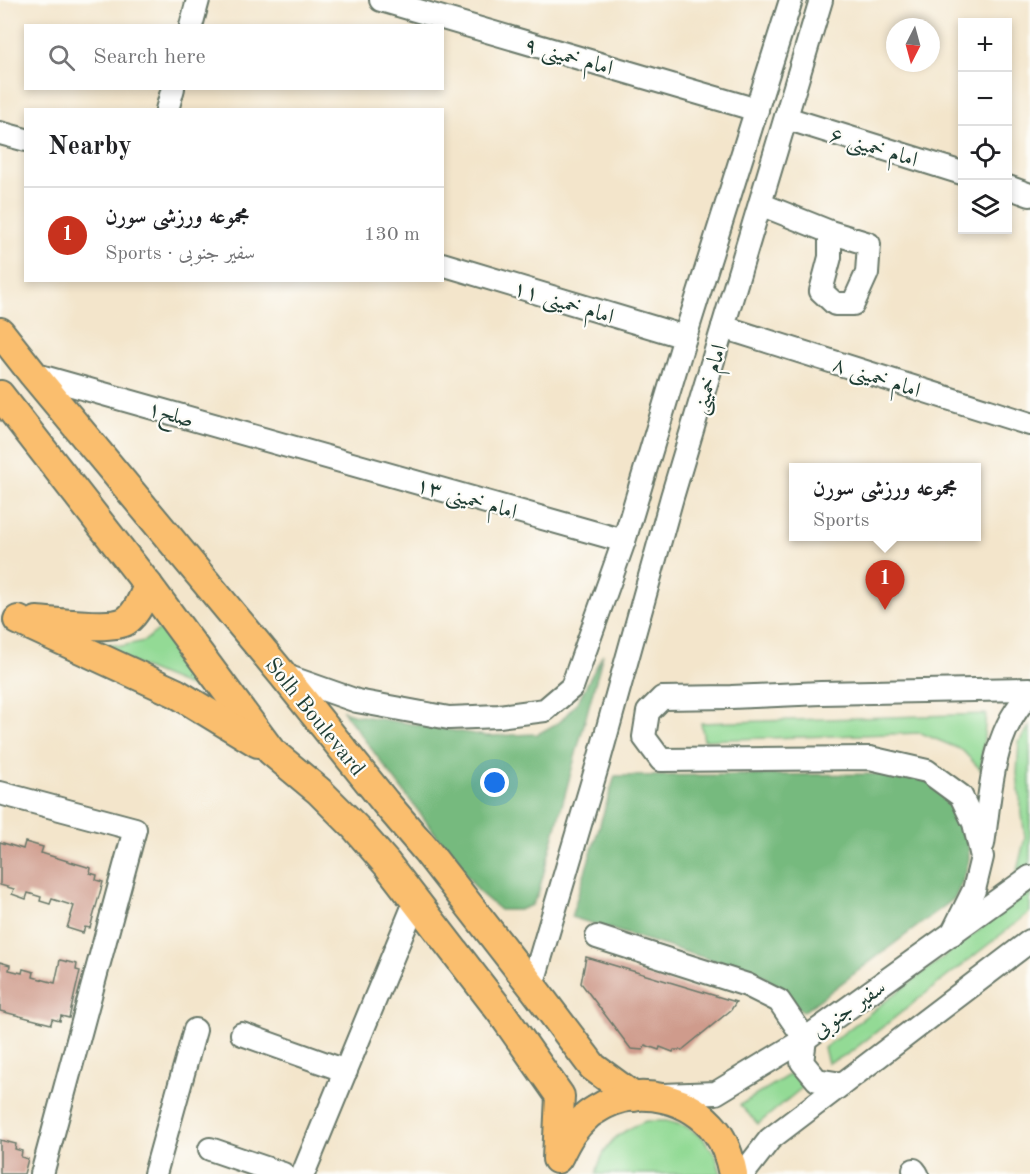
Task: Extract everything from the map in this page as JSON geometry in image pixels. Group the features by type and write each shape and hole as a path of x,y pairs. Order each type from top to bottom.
{"main road":[{"name":"Solh Boulevard","path":"0,332 426,850 593,1067 642,1096"},
{"name":"Solh Boulevard","path":"0,395 148,585 271,751 319,791 355,827 416,900 501,1012 560,1096 556,1166"},
{"path":"9,618 106,626 126,621 140,605 148,585"},
{"path":"9,618 176,693 271,751"},
{"path":"556,1166 570,1133 590,1113 615,1100 642,1096 671,1099 696,1112 717,1132 730,1156 733,1174"}],"street":[{"path":"192,24 198,0"},
{"name":"امام خمینی ۹","path":"381,0 757,110"},
{"name":"امام خمینی","path":"283,675 357,701 449,718 545,711 572,687 624,541 791,0"},
{"name":"امام خمینی","path":"532,986 599,760 672,497 821,0"},
{"path":"168,108 172,90"},
{"name":"امام خمینی ۶","path":"786,118 958,171"},
{"path":"0,133 24,139"},
{"path":"1012,189 1030,195"},
{"path":"760,204 830,232"},
{"name":"امام خمینی ۱۱","path":"444,265 686,337"},
{"name":"امام خمینی ۸","path":"723,327 1030,424"},
{"name":"۱صلح","path":"33,374 310,453"},
{"name":"امام خمینی ۱۳","path":"310,453 624,541"},
{"path":"641,486 672,497"},
{"path":"982,857 974,823 962,796 927,771 870,758 661,760 644,737 648,711 662,698 1030,688"},
{"path":"952,934 974,891 982,857 995,759 1009,721 1030,694"},
{"path":"0,793 135,830 42,1174"},
{"name":"سفیر جنوبی","path":"642,1096 716,1093 805,1039 1030,878"},
{"path":"303,1174 416,900"},
{"path":"597,937 747,985 779,1001 805,1039 802,1062 817,1080 842,1084"},
{"path":"743,1174 770,1139 1030,941"},
{"path":"155,1174 195,1030"},
{"path":"242,1035 346,1071"},
{"path":"210,1149 283,1174"}],"green space":[{"path":"161,628 198,690 72,638 122,646 144,641"},
{"path":"603,654 538,894 532,905 519,910 500,910 480,893 343,711 487,736 538,734 561,721 578,701"},
{"path":"986,714 981,770 962,750 921,733 704,740 701,723"},
{"path":"1030,725 1030,865 1016,875 1025,838 1017,774 1019,742"},
{"path":"908,774 946,792 958,810 966,833 969,852 967,868 960,887 955,898 803,1012 764,976 571,917 615,776"},
{"path":"1030,891 1030,912 848,1054 828,1063 824,1048"},
{"path":"792,1073 803,1087 758,1124 740,1105"},
{"path":"646,1121 666,1121 685,1126 703,1138 716,1156 721,1174 596,1174 603,1154 613,1140"}],"building":[{"path":"0,842 23,849 25,842 43,847 41,853 91,868 90,873 97,875 96,880 103,882 90,928 85,927 83,933 67,928 74,906 52,899 50,904 40,901 41,897 28,893 26,899 12,894 14,889 0,885"},
{"path":"586,957 736,1002 731,1010 682,1050 673,1052 645,1045 643,1050 631,1049 581,983"},
{"path":"60,960 77,964 76,970 80,971 69,1018 61,1016 60,1021 52,1019 51,1024 0,1011 0,962 10,965 9,970 22,973 23,969 34,972 33,977 55,983"},
{"path":"0,1140 16,1144 15,1149 22,1151 21,1157 28,1159 24,1174 0,1174"}],"place":[{"name":"مجموعه ورزشی سورن","path":"885,610"}]}
